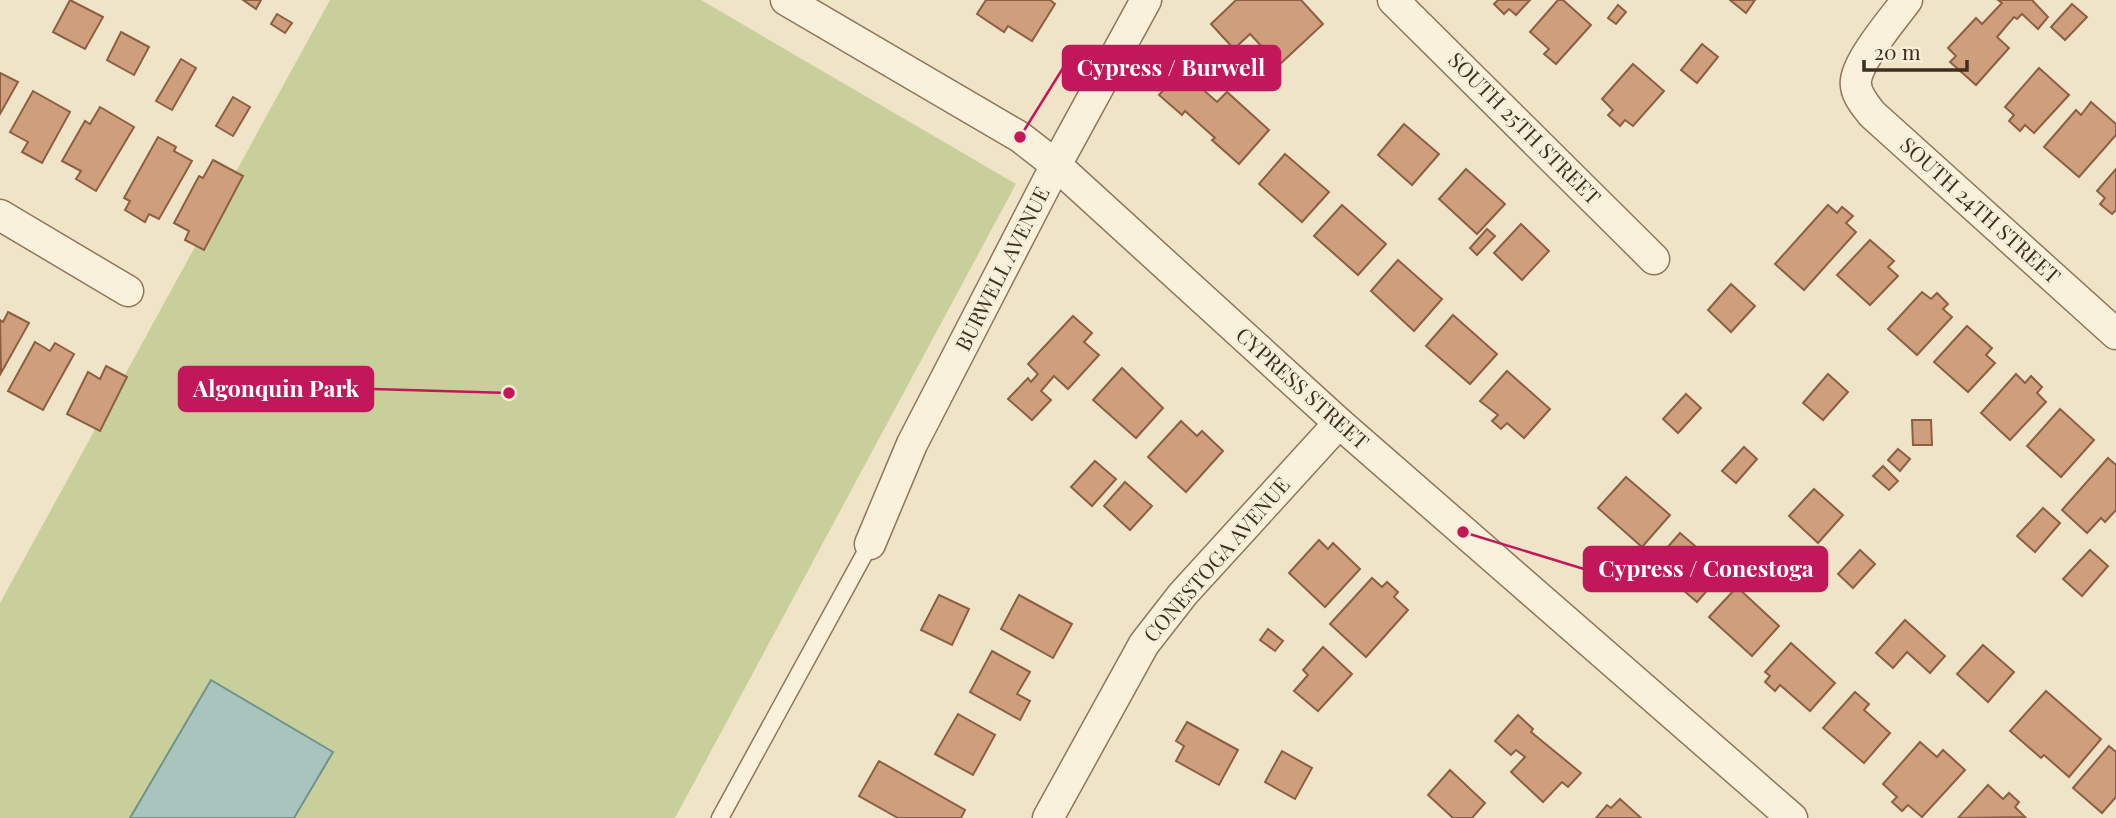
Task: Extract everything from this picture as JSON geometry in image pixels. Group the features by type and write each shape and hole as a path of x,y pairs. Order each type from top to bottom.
{"street":[{"name":"CYPRESS STREET","path":"786,0 1020,137 1056,165 1339,423 1791,818"},
{"name":"BURWELL AVENUE","path":"870,544 912,444 1056,165 1146,0"},
{"name":"SOUTH 25TH STREET","path":"1394,0 1654,258"},
{"name":"SOUTH 24TH STREET","path":"1907,0 1876,41 1864,62 1856,81 1860,100 1872,114 2116,334"},
{"path":"0,215 128,291"},
{"name":"CONESTOGA AVENUE","path":"1048,818 1144,644 1183,594 1339,423"}],"lane":[{"path":"720,818 870,544"}],"green space":[{"path":"330,0 701,0 1016,184 675,818 0,818 0,603"}],"water":[{"path":"211,680 333,752 294,818 130,818"}],"building":[{"path":"70,0 103,17 85,49 53,32"},
{"path":"243,0 261,0 256,9"},
{"path":"986,0 1050,0 1055,4 1032,41 1008,26 1004,32 977,14"},
{"path":"1236,0 1301,0 1323,24 1279,65 1250,34 1234,49 1211,24"},
{"path":"1498,0 1530,0 1516,15 1509,9 1504,14 1494,4"},
{"path":"1558,0 1563,0 1591,25 1556,64 1544,54 1549,49 1530,32"},
{"path":"1730,0 1755,0 1746,13"},
{"path":"1998,0 2032,0 2048,17 2038,29 2022,14 2017,19 2014,17 1997,37 2009,48 1976,85 1950,62 1956,56 1948,48 1976,18 1982,24 2002,3"},
{"path":"2072,4 2087,17 2065,40 2051,27"},
{"path":"1618,5 1626,12 1616,24 1608,18"},
{"path":"277,14 292,23 285,33 271,24"},
{"path":"121,32 149,47 134,75 107,60"},
{"path":"1702,44 1718,57 1697,83 1681,70"},
{"path":"181,59 196,68 172,110 156,101"},
{"path":"1633,64 1664,91 1633,126 1625,120 1620,126 1608,115 1613,110 1602,99"},
{"path":"2039,68 2069,95 2034,133 2025,125 2020,131 2009,121 2014,115 2005,107"},
{"path":"1181,70 1217,102 1227,92 1269,130 1239,164 1185,111 1182,115 1159,95"},
{"path":"0,73 18,82 0,114"},
{"path":"33,91 70,112 42,163 22,152 28,142 10,132"},
{"path":"233,97 250,107 233,136 216,126"},
{"path":"2091,102 2116,124 2116,135 2079,177 2044,147 2076,110 2081,115"},
{"path":"100,107 134,127 96,191 76,179 81,171 62,161 85,121 90,124"},
{"path":"1404,124 1439,154 1412,185 1378,155"},
{"path":"158,137 176,147 174,151 192,161 159,219 149,214 145,222 125,210 130,201 124,198"},
{"path":"1285,154 1329,192 1302,222 1259,184"},
{"path":"213,160 243,176 204,250 185,240 189,231 174,223 199,176 203,178"},
{"path":"1466,169 1505,204 1477,234 1439,199"},
{"path":"2116,169 2116,210 2112,214 2100,204 2105,198 2097,191"},
{"path":"1342,205 1386,244 1358,275 1314,236"},
{"path":"1828,205 1837,213 1842,207 1853,216 1846,223 1856,232 1804,290 1775,264"},
{"path":"1521,224 1549,251 1522,280 1494,253"},
{"path":"1487,229 1495,236 1477,255 1470,248"},
{"path":"1870,240 1894,261 1888,267 1898,276 1870,305 1837,275"},
{"path":"1398,260 1442,299 1414,331 1371,291"},
{"path":"1731,284 1755,306 1731,332 1708,310"},
{"path":"1922,292 1931,299 1937,293 1948,304 1943,309 1952,317 1917,355 1888,329"},
{"path":"8,312 29,323 1,373 0,320 3,322"},
{"path":"1453,315 1497,354 1470,384 1426,346"},
{"path":"1073,316 1092,333 1084,342 1099,355 1068,389 1054,376 1041,391 1051,400 1032,420 1008,399 1028,378 1031,382 1038,374 1028,364"},
{"path":"1967,326 1992,348 1986,355 1995,363 1968,392 1934,362"},
{"path":"35,342 50,351 55,343 74,354 43,410 8,391"},
{"path":"106,366 127,377 100,431 67,414 88,372 100,379"},
{"path":"1122,368 1163,408 1136,438 1093,400"},
{"path":"1507,371 1550,409 1524,438 1507,423 1501,429 1492,421 1498,415 1480,401"},
{"path":"1828,374 1848,392 1823,420 1803,403"},
{"path":"2016,374 2025,383 2031,376 2042,387 2037,393 2046,402 2010,440 1981,413"},
{"path":"1686,394 1701,408 1678,433 1663,419"},
{"path":"2060,409 2094,440 2061,477 2027,446"},
{"path":"1912,420 1931,420 1932,445 1913,445"},
{"path":"1181,421 1197,436 1202,431 1223,451 1186,492 1148,457"},
{"path":"1744,447 1757,459 1736,483 1722,471"},
{"path":"1898,449 1910,459 1900,471 1888,460"},
{"path":"2108,458 2116,465 2116,510 2105,522 2101,518 2087,533 2062,510"},
{"path":"1095,461 1116,479 1092,506 1071,487"},
{"path":"1883,466 1898,481 1889,490 1873,476"},
{"path":"1626,477 1670,515 1642,547 1598,508"},
{"path":"1125,482 1152,506 1130,530 1104,506"},
{"path":"1814,489 1843,515 1818,543 1789,516"},
{"path":"2043,508 2060,523 2035,552 2017,536"},
{"path":"1680,533 1724,571 1697,602 1653,564"},
{"path":"1319,540 1328,549 1333,543 1360,569 1325,607 1289,573"},
{"path":"1860,550 1875,564 1853,588 1838,574"},
{"path":"2090,550 2108,566 2082,596 2063,579"},
{"path":"1372,578 1382,587 1387,582 1398,592 1394,597 1408,610 1366,657 1330,624"},
{"path":"1737,587 1779,626 1752,656 1709,617"},
{"path":"939,595 969,609 952,645 921,630"},
{"path":"1019,595 1072,624 1053,658 1001,629"},
{"path":"1905,620 1945,656 1930,673 1907,652 1893,668 1876,653"},
{"path":"1268,629 1283,641 1275,651 1260,640"},
{"path":"1791,643 1835,683 1810,711 1780,685 1775,691 1765,682 1770,676 1765,672"},
{"path":"1983,645 2014,672 1988,702 1957,674"},
{"path":"1323,647 1352,674 1318,711 1294,691 1308,675 1303,670"},
{"path":"992,651 1030,672 1017,694 1030,701 1020,720 970,692"},
{"path":"2046,691 2101,739 2069,777 2044,755 2041,758 2010,731"},
{"path":"1855,692 1869,704 1864,710 1890,733 1864,763 1823,728"},
{"path":"958,714 995,735 973,775 935,754"},
{"path":"1518,715 1533,729 1531,732 1581,773 1568,787 1562,782 1543,802 1511,772 1525,757 1516,750 1511,755 1495,741"},
{"path":"1187,722 1238,750 1219,785 1176,761 1184,746 1176,741"},
{"path":"1920,742 1937,757 1943,750 1965,770 1922,817 1908,805 1902,811 1892,802 1897,797 1883,784"},
{"path":"2109,746 2116,752 2116,797 2102,813 2073,788"},
{"path":"1282,751 1312,768 1295,799 1265,782"},
{"path":"879,761 965,810 961,818 898,818 859,796"},
{"path":"1450,770 1485,803 1472,818 1453,818 1428,795"},
{"path":"1988,785 2003,799 2009,793 2019,802 2015,807 2025,817 1958,818"},
{"path":"1620,799 1641,818 1596,818 1607,805 1611,808"}],"place":[{"name":"Cypress / Burwell","path":"1020,137"},
{"name":"Algonquin Park","path":"509,393"},
{"name":"Cypress / Conestoga","path":"1463,532"}]}
